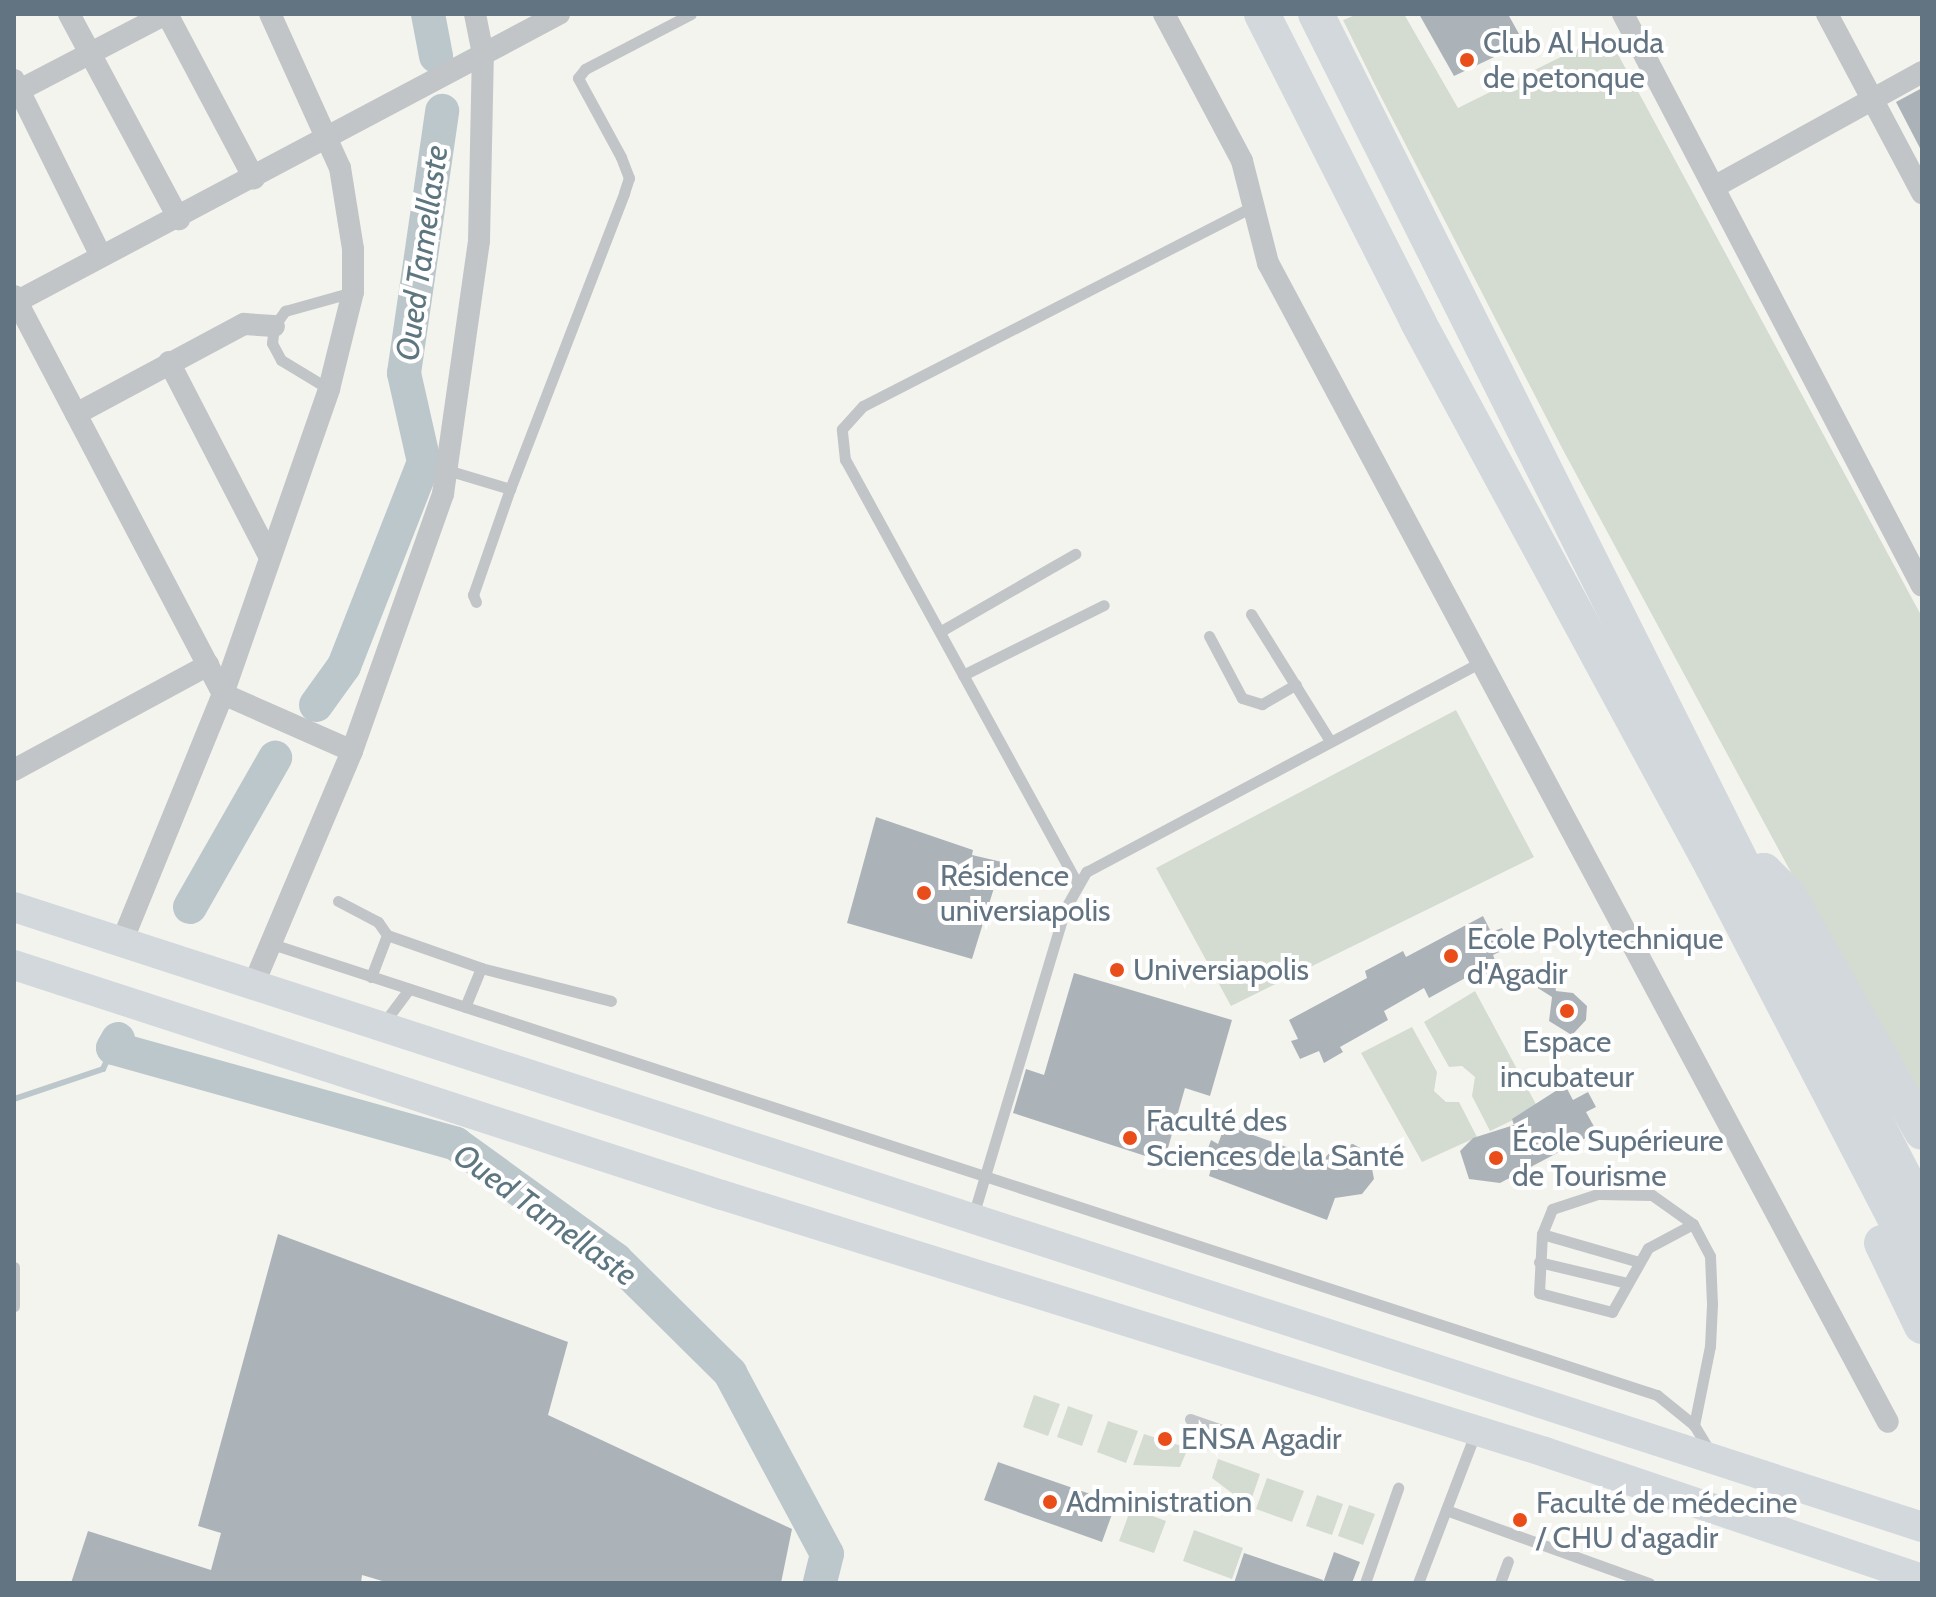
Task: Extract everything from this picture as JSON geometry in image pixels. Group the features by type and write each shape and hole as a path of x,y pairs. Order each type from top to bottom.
{"highway":[{"path":"1262,14 1418,322 1922,1211"},
{"path":"1316,14 1922,1271"},
{"path":"1730,870 1764,871 1788,895 1922,1132"},
{"path":"1730,870 1736,945 1922,1326"}],"main road":[{"path":"14,907 252,988 1922,1527"},
{"path":"14,965 722,1195 1476,1431 1922,1579"},
{"path":"1873,1513 1922,1508"},
{"path":"1866,1562 1909,1583"}],"street":[{"path":"69,14 179,219"},
{"path":"101,256 16,88 167,14 254,178"},
{"path":"121,944 223,694 329,389 353,292 351,235 330,137 270,14"},
{"path":"252,988 352,751 447,470 479,241 483,54 475,14"},
{"path":"352,751 223,694 14,299 179,219 559,14"},
{"path":"1164,14 1242,161 1268,263 1478,664 1888,1422"},
{"path":"1623,14 1922,586"},
{"path":"1827,14 1922,193"},
{"path":"1714,187 1922,72"},
{"path":"76,414 244,324 274,326"},
{"path":"169,362 270,558"},
{"path":"14,770 208,665"}],"lane":[{"path":"476,602 473,595 510,489 629,178 578,78 585,69 691,14"},
{"path":"1077,883 845,460 840,439 847,419 863,406 1254,206"},
{"path":"329,389 281,360 272,343 274,326 285,311 353,292"},
{"path":"447,470 510,489"},
{"path":"941,631 1075,554"},
{"path":"963,675 1104,605"},
{"path":"1251,614 1330,741"},
{"path":"1209,636 1242,698 1262,704 1296,684"},
{"path":"972,1218 1065,909 1077,883 1110,855 1478,664"},
{"path":"338,901 378,922 387,935 481,968 611,1001"},
{"path":"371,977 387,935"},
{"path":"269,943 1657,1395 1694,1425 1713,1458"},
{"path":"465,1007 481,968"},
{"path":"380,1029 409,989"},
{"path":"1693,1224 1648,1248 1612,1312 1539,1293 1542,1234 1552,1209 1598,1194 1652,1195 1693,1224 1710,1256 1712,1304 1710,1346 1694,1425"},
{"path":"1542,1234 1639,1262"},
{"path":"1539,1262 1627,1283"},
{"path":"14,1267 14,1306"},
{"path":"1190,1419 1248,1439"},
{"path":"1418,1583 1476,1431"},
{"path":"1365,1583 1398,1488"},
{"path":"1446,1510 1649,1583"},
{"path":"1500,1583 1508,1561"}],"shaded area":[{"path":"1358,14 1404,14 1458,108 1607,34 1922,617 1922,1115 1562,448 1378,91 1343,20"},
{"path":"1456,710 1534,857 1231,1006 1156,868"},
{"path":"1475,991 1538,1108 1490,1131 1472,1096 1475,1077 1462,1066 1449,1067 1424,1022"},
{"path":"1412,1027 1437,1072 1434,1091 1446,1102 1459,1102 1477,1137 1422,1162 1361,1053"},
{"path":"1034,1395 1060,1404 1048,1436 1023,1427"},
{"path":"1068,1406 1093,1415 1082,1446 1057,1437"},
{"path":"1108,1421 1138,1431 1126,1463 1097,1452"},
{"path":"1144,1434 1188,1448 1180,1467 1133,1465"},
{"path":"1218,1459 1260,1474 1249,1506 1212,1478"},
{"path":"1267,1478 1304,1491 1292,1522 1256,1509"},
{"path":"1317,1495 1343,1504 1332,1535 1306,1526"},
{"path":"1349,1505 1375,1514 1363,1545 1338,1536"},
{"path":"1131,1508 1166,1521 1154,1553 1119,1541"},
{"path":"1194,1530 1243,1548 1232,1579 1183,1561"}],"building":[{"name":"Club Al Houda de petonque","path":"1419,14 1508,14 1524,43 1454,76"},
{"path":"1922,88 1922,152 1896,102"},
{"name":"Résidence universiapolis","path":"876,817 973,850 972,855 1002,862 972,959 847,923"},
{"path":"1483,916 1491,932 1502,928 1511,946 1493,955 1498,968 1480,977 1478,971 1429,998 1424,988 1384,1011 1388,1020 1340,1047 1343,1052 1324,1063 1319,1051 1300,1059 1291,1041 1298,1039 1289,1020 1367,978 1365,971 1403,951 1406,957"},
{"path":"1543,969 1554,974 1556,991 1573,993 1587,1006 1586,1020 1573,1034 1583,1049 1577,1054 1567,1050 1570,1034 1549,1021 1552,997 1533,985 1533,974"},
{"path":"1074,973 1232,1020 1210,1096 1185,1088 1164,1162 1013,1113 1026,1069 1044,1075"},
{"path":"1565,1085 1573,1100 1588,1092 1596,1107 1586,1112 1597,1132 1500,1183 1469,1179 1460,1151 1473,1138 1514,1125 1512,1119"},
{"path":"1225,1125 1323,1160 1335,1147 1353,1144 1369,1153 1374,1179 1362,1194 1335,1198 1327,1220 1209,1176 1214,1158 1206,1154 1211,1140 1218,1144"},
{"path":"278,1234 568,1342 548,1415 792,1529 781,1583 389,1583 362,1575 361,1583 71,1583 88,1531 211,1570 221,1533 198,1526"},
{"name":"Administration","path":"998,1462 1116,1503 1102,1542 984,1500"},
{"path":"1334,1552 1360,1562 1352,1583 1323,1583"},
{"path":"1244,1553 1323,1580 1323,1583 1234,1583"}],"waterway":[{"name":"Oued Tamellaste","path":"428,14 436,56"},
{"name":"Oued Tamellaste","path":"316,705 344,666 424,462 404,373 442,111"},
{"name":"Oued Tamellaste","path":"190,907 275,758"},
{"name":"Oued Tamellaste","path":"118,1039 113,1048 456,1144 616,1260 730,1373 827,1554 820,1583"},
{"path":"14,1099 103,1069 113,1048"}],"place":[{"name":"Club Al Houda de petonque","path":"1467,60"},
{"name":"Résidence universiapolis","path":"924,893"},
{"name":"Ecole Polytechnique d'Agadir","path":"1451,956"},
{"name":"Universiapolis","path":"1117,970"},
{"name":"Espace incubateur","path":"1567,1011"},
{"name":"Faculté des Sciences de la Santé","path":"1130,1138"},
{"name":"École Supérieure de Tourisme","path":"1496,1158"},
{"name":"ENSA Agadir","path":"1165,1439"},
{"name":"Administration","path":"1050,1502"},
{"name":"Faculté de médecine / CHU d'agadir","path":"1520,1520"}]}
